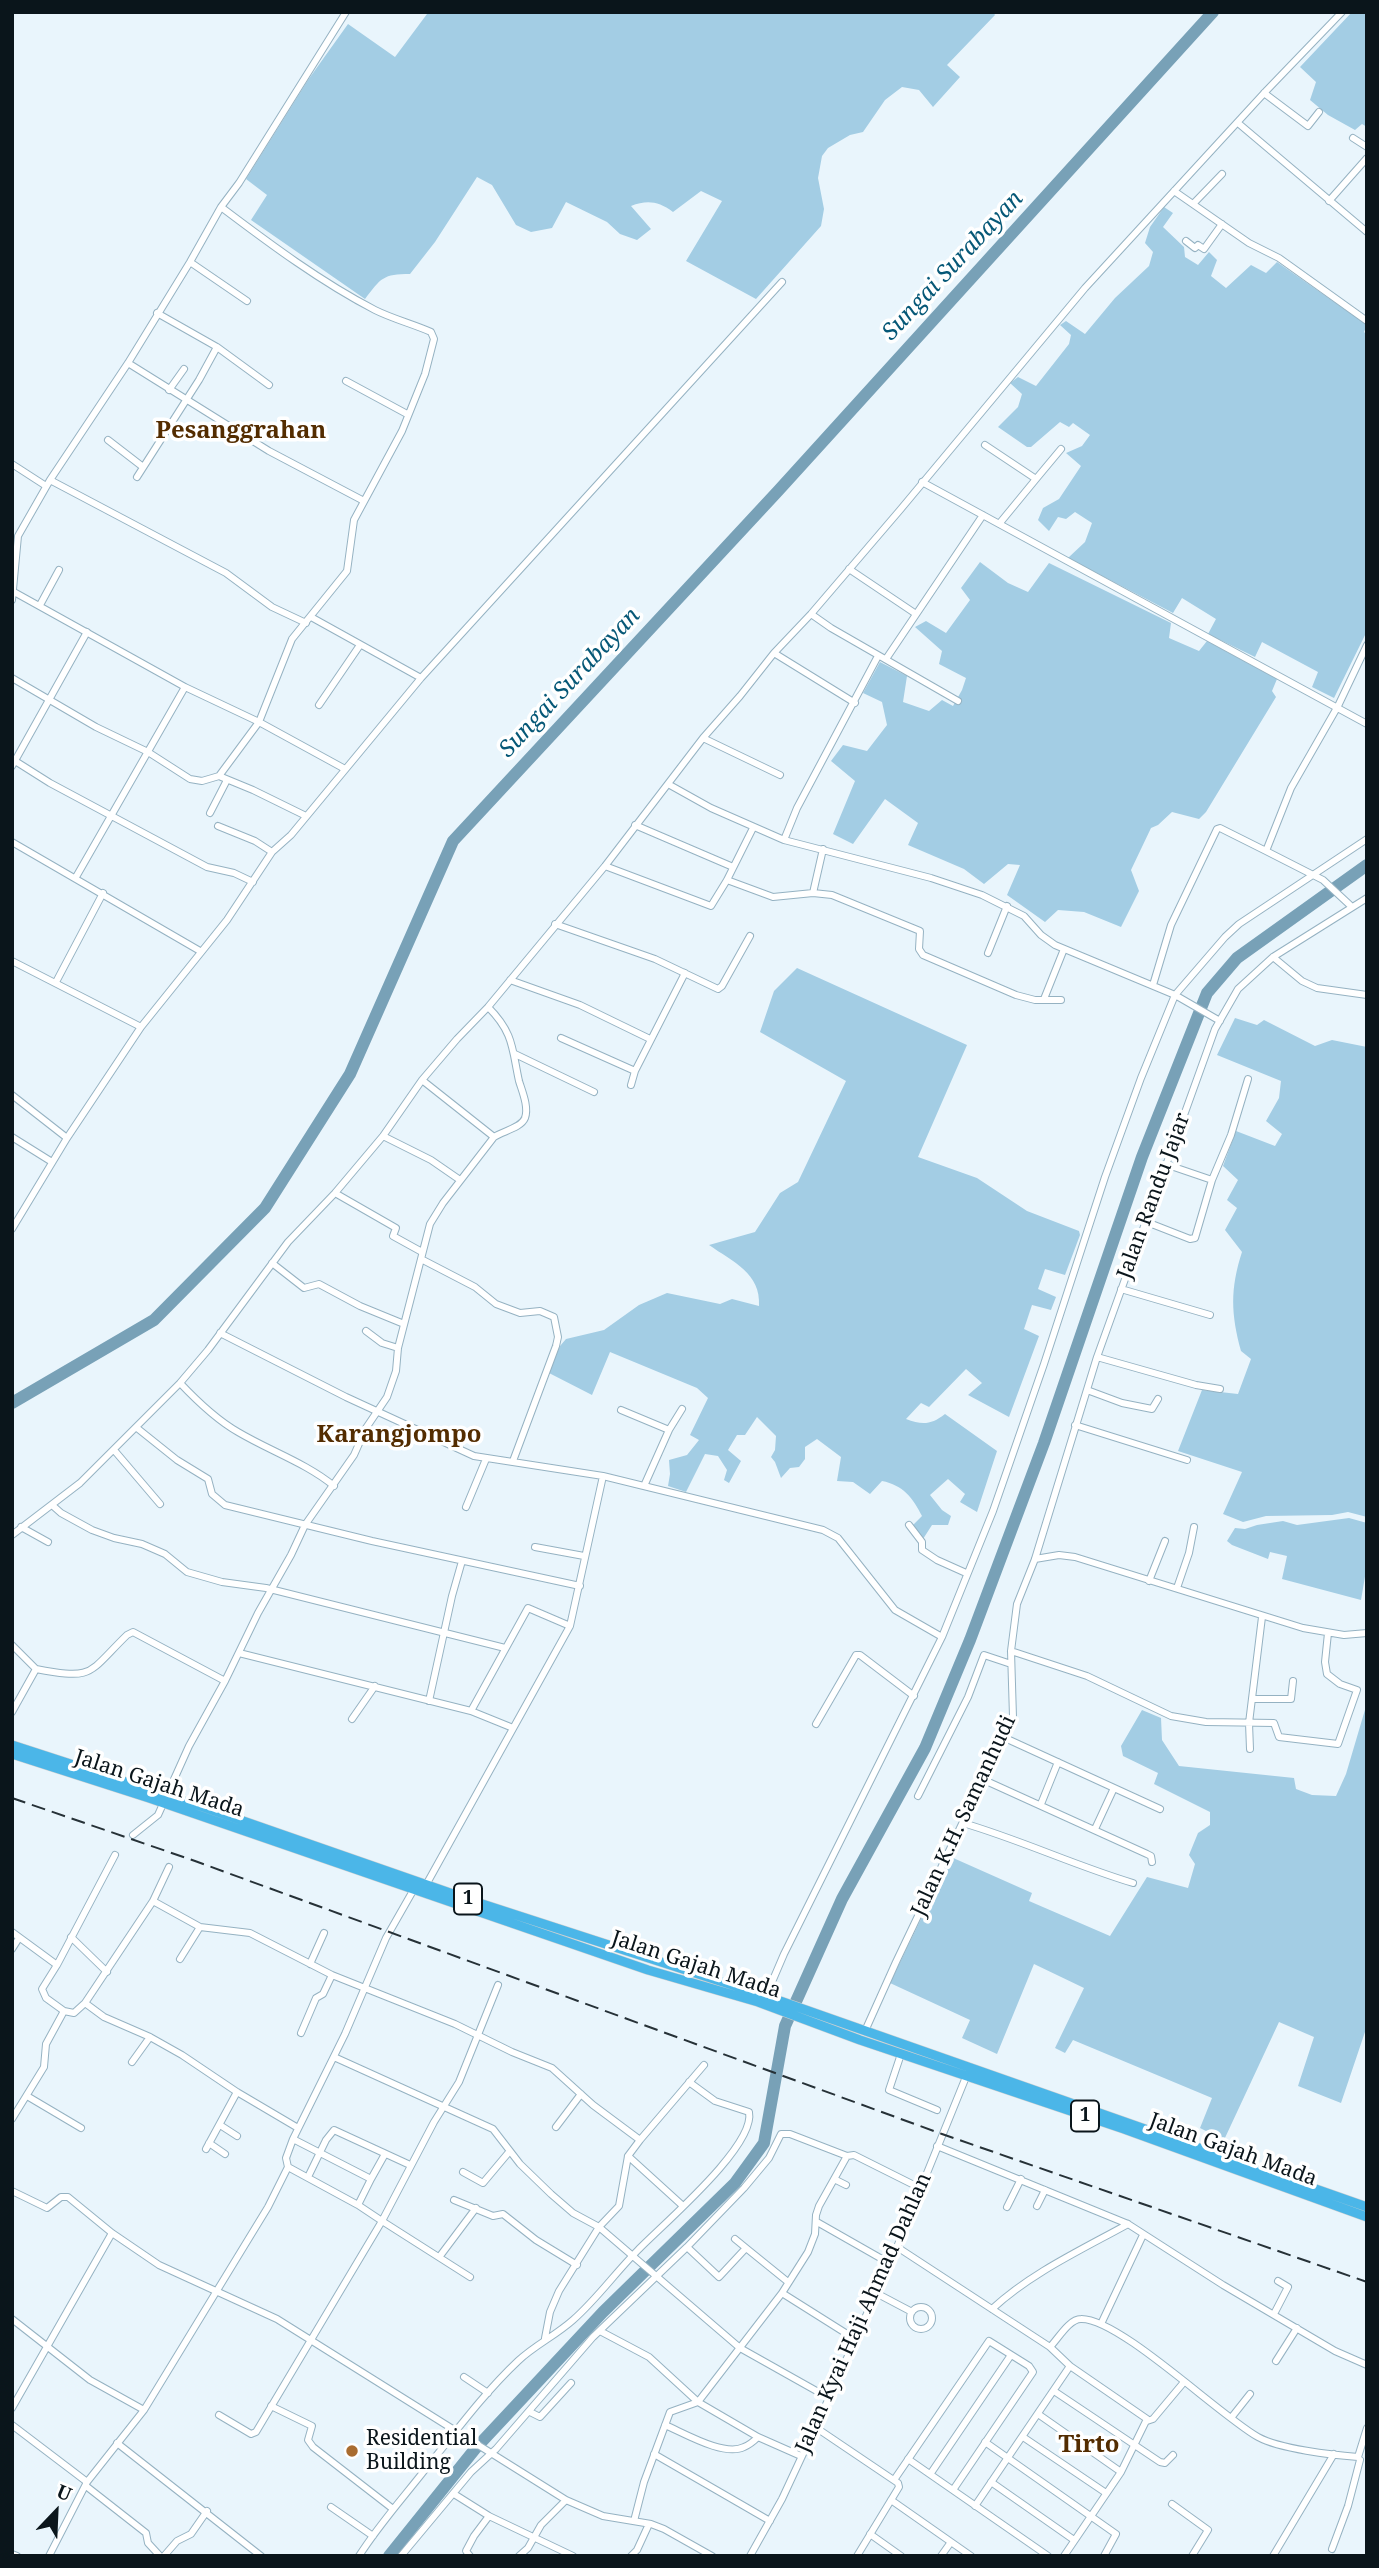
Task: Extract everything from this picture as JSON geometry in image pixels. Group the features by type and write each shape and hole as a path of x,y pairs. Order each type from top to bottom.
{"highway":[{"name":"Jalan Gajah Mada","path":"12,1745 649,1970 777,2004 901,2053 968,2071"},
{"name":"Jalan Gajah Mada","path":"12,1754 159,1797 766,1996 777,2004"},
{"name":"Jalan Gajah Mada","path":"805,2014 865,2031 968,2071 1367,2207"},
{"name":"Jalan Gajah Mada","path":"1033,2093 1367,2217"}],"street":[{"path":"12,600 13,562 18,536 44,483 128,363 221,207 346,12"},
{"path":"12,1535 80,1483 180,1383 288,1241 335,1193 383,1136 422,1080 457,1038 488,1007 555,925 608,867 740,696 924,483 1085,288 1342,12"},
{"path":"1264,93 1308,127 1319,112"},
{"path":"1238,123 1367,232"},
{"path":"1353,138 1367,147"},
{"path":"1329,201 1367,158"},
{"path":"1193,204 1222,174"},
{"path":"1174,191 1249,243 1279,258 1367,321"},
{"path":"12,678 190,779 202,781 219,776 259,722 292,639 347,571 354,520 362,500 402,431 425,374 433,334 375,310 334,286 221,207"},
{"path":"1186,241 1195,248 1198,245 1204,249 1222,225"},
{"path":"190,262 247,301"},
{"path":"12,1228 67,1138 141,1027 227,919 272,852 306,816 421,678 782,282"},
{"path":"157,313 217,347 270,385"},
{"path":"137,477 217,347"},
{"path":"128,363 277,456 362,500"},
{"path":"169,390 184,369"},
{"path":"346,381 407,414"},
{"path":"108,440 143,467"},
{"path":"985,445 1036,479"},
{"path":"999,524 1061,449"},
{"path":"12,464 44,483 226,573 272,607 306,623"},
{"path":"924,483 1367,724"},
{"path":"886,659 983,515"},
{"path":"849,569 916,614"},
{"path":"40,605 59,570"},
{"path":"14,592 185,687 259,722 345,769"},
{"path":"811,614 958,701"},
{"path":"311,617 421,678"},
{"path":"87,632 13,762 207,867 234,873 253,882"},
{"path":"319,705 360,645"},
{"path":"1266,851 1291,789 1338,706 1367,645"},
{"path":"777,655 855,703"},
{"path":"784,840 797,808 878,656"},
{"path":"76,877 109,813 185,687"},
{"path":"705,739 780,775"},
{"path":"219,776 306,816"},
{"path":"210,813 228,780"},
{"path":"670,785 753,828 784,840 931,878 1007,906 1030,920 1041,935 1064,949 1153,985 1216,1019"},
{"path":"218,826 255,841 272,852"},
{"path":"638,827 733,867"},
{"path":"608,867 711,906 753,828"},
{"path":"1153,985 1171,925 1217,829 1220,828 1323,880 1352,907"},
{"path":"766,1996 784,1954 942,1637 960,1571 993,1511 1141,1078 1178,997 1225,937 1240,924 1367,839"},
{"path":"12,842 200,951"},
{"path":"813,893 822,849"},
{"path":"727,880 773,897 813,893 831,895 920,931 919,949 923,955 1016,995 1061,1000"},
{"path":"56,982 103,893"},
{"name":"Jalan Randu Jajar","path":"1035,1559 1216,1019 1238,989 1273,957 1366,898"},
{"path":"989,953 1007,906"},
{"path":"555,925 655,959 715,988 720,988 750,936"},
{"path":"1044,999 1064,949"},
{"path":"1273,957 1302,981 1317,988 1367,995"},
{"path":"12,961 141,1027"},
{"path":"631,1086 635,1070 685,972"},
{"path":"510,980 584,1007 650,1039"},
{"path":"133,1835 158,1815 159,1797 189,1746 222,1679 239,1653 266,1588 302,1524 354,1455 392,1387 398,1348 430,1224 494,1137 519,1126 526,1115 515,1054 507,1032 488,1007"},
{"path":"561,1038 635,1070"},
{"path":"515,1054 594,1092"},
{"path":"422,1080 494,1137"},
{"path":"1149,1223 1195,1238 1212,1180 1231,1135 1248,1080"},
{"path":"13,1096 67,1138"},
{"path":"383,1136 431,1160 460,1180"},
{"path":"12,1137 52,1162"},
{"path":"1168,1165 1212,1180"},
{"path":"335,1193 395,1227 393,1236 423,1258 475,1287 496,1304 520,1313 540,1311 554,1317 558,1337 556,1346 513,1461"},
{"path":"272,1263 304,1288 319,1284 360,1306 404,1324"},
{"path":"1126,1290 1210,1315"},
{"path":"366,1331 382,1343 398,1348"},
{"path":"220,1333 336,1392 474,1456 603,1476 830,1533 838,1538 856,1559 895,1609 942,1637"},
{"path":"1103,1359 1220,1389"},
{"path":"180,1383 198,1402 236,1431 297,1462 332,1484"},
{"path":"1092,1392 1122,1403 1153,1409 1158,1399"},
{"path":"643,1486 669,1430 682,1409"},
{"path":"621,1410 669,1430"},
{"path":"1081,1427 1187,1460"},
{"path":"136,1428 177,1460 208,1479 212,1494 225,1505 580,1586"},
{"path":"114,1450 160,1504"},
{"path":"466,1507 486,1459"},
{"path":"426,1885 570,1626 603,1476"},
{"path":"52,1505 92,1530 142,1544 165,1554 187,1572 222,1583 266,1588 505,1648"},
{"path":"909,1525 922,1542 922,1550 960,1571"},
{"path":"21,1527 48,1542"},
{"path":"1177,1588 1189,1553 1194,1527"},
{"path":"1149,1581 1165,1541"},
{"path":"535,1547 584,1556"},
{"path":"1035,1559 1059,1555 1075,1557 1262,1617 1328,1633 1367,1633"},
{"name":"Jalan K.H. Samanhudi","path":"865,2031 1014,1712 1011,1651 1017,1604 1035,1559"},
{"path":"429,1701 462,1561"},
{"path":"471,1711 528,1608 570,1626"},
{"path":"1250,1749 1249,1723 1262,1617"},
{"path":"12,1645 36,1669 71,1675 91,1670 132,1632 222,1679"},
{"path":"1011,1651 1087,1676 1171,1716 1206,1722 1274,1723 1279,1737 1339,1743 1357,1690 1340,1684 1327,1674 1325,1662 1328,1633"},
{"path":"239,1653 471,1711 513,1728"},
{"path":"816,1724 856,1655 860,1655 914,1696"},
{"path":"918,1796 968,1697 984,1656 1011,1664"},
{"path":"12,1712 36,1669"},
{"path":"1252,1699 1291,1699 1293,1681"},
{"path":"352,1719 374,1686"},
{"path":"1004,1738 1160,1809"},
{"path":"1041,1804 1058,1762"},
{"path":"984,1780 1150,1855 1152,1862"},
{"path":"1095,1829 1114,1788"},
{"path":"963,1823 1003,1834 1133,1883"},
{"path":"115,1855 41,1989 46,1998 64,2011 74,2013 85,2003 153,1901 169,1867"},
{"path":"50,2556 86,2484 144,2410 268,2207 288,2167 286,2158 298,2128 366,1989 386,1938 414,1889"},
{"path":"153,1901 200,1927 250,1933 332,1975 480,2035 512,2052 552,2068 640,2140"},
{"path":"180,1959 200,1927"},
{"path":"12,1932 54,1963"},
{"path":"310,1964 324,1933"},
{"path":"71,1937 107,1972"},
{"path":"12,1949 19,1938"},
{"path":"301,2033 316,1998 323,1994 332,1975"},
{"path":"219,2415 251,2434 256,2432 382,2221 410,2165 459,2082 498,1985"},
{"path":"85,2003 104,2017 150,2037 182,2055 298,2128"},
{"path":"12,2119 44,2067 46,2044 64,2011"},
{"path":"132,2062 150,2037"},
{"path":"901,2053 889,2090 937,2110"},
{"path":"334,2057 493,2129 509,2151 551,2194 573,2213 599,2227 740,2348 829,2398"},
{"path":"545,2338 557,2295 599,2227 619,2206 628,2156 704,2065"},
{"name":"Jalan Kyai Haji Ahmad Dahlan","path":"750,2556 770,2521 829,2398 897,2247 968,2071"},
{"path":"359,2556 393,2509 488,2393 517,2362 545,2338 570,2323 596,2299 632,2255 730,2156 745,2133 750,2115 746,2110 715,2101 689,2082"},
{"path":"225,2154 207,2146 237,2092"},
{"path":"556,2127 581,2094"},
{"path":"27,2096 81,2128"},
{"path":"220,2125 237,2136"},
{"path":"308,2177 326,2140 334,2130 410,2165"},
{"path":"401,2556 488,2452 530,2413 600,2331 687,2247 766,2164 781,2134 790,2134 847,2156 854,2155 920,2188"},
{"path":"293,2139 371,2179"},
{"path":"937,2146 1128,2224 1335,2351 1367,2365"},
{"path":"463,2172 483,2183 509,2151"},
{"path":"358,2205 385,2154"},
{"path":"628,2156 683,2206"},
{"path":"634,2521 654,2454 672,2410 698,2402 782,2294 808,2252 815,2234 819,2206 847,2156"},
{"path":"288,2167 358,2205 470,2277"},
{"path":"834,2179 846,2185"},
{"path":"1007,2207 1021,2179"},
{"path":"1037,2206 1045,2190"},
{"path":"12,2191 47,2208 61,2197 68,2197 112,2233 164,2268 277,2319 566,2500 603,2516 664,2529 712,2556"},
{"path":"454,2200 493,2216 503,2214 536,2240 577,2265"},
{"path":"440,2256 476,2208"},
{"path":"817,2222 888,2263"},
{"path":"992,2309 1032,2278 1128,2224"},
{"path":"12,2408 112,2233"},
{"path":"1101,2324 1143,2235"},
{"path":"735,2239 788,2282"},
{"path":"687,2247 719,2277 746,2248"},
{"path":"897,2247 1050,2347 1070,2366 1147,2421"},
{"path":"1274,2314 1288,2287 1278,2281"},
{"path":"876,2293 912,2312"},
{"path":"782,2294 855,2339"},
{"path":"12,2319 99,2386 144,2410"},
{"path":"1050,2347 1072,2322 1079,2319 1101,2324 1133,2344 1259,2437 1274,2443 1362,2460"},
{"path":"1276,2361 1297,2328"},
{"path":"600,2331 649,2357 698,2402 758,2437 801,2456"},
{"path":"894,2480 987,2342 993,2343 1029,2366 1032,2376 953,2490"},
{"path":"931,2473 1011,2355"},
{"path":"975,2505 1070,2366"},
{"path":"464,2377 488,2393"},
{"path":"1064,2556 1121,2472 1147,2421 1153,2419 1184,2382"},
{"path":"530,2413 540,2417 571,2383"},
{"path":"1054,2391 1163,2463 1173,2455"},
{"path":"1231,2418 1250,2394"},
{"path":"271,2406 312,2426 308,2440 313,2447 393,2509"},
{"path":"1038,2414 1121,2472"},
{"path":"12,2425 146,2533 148,2543 162,2556 177,2540 191,2534 207,2511"},
{"path":"665,2425 701,2442 730,2449 745,2447 758,2437"},
{"path":"815,2427 894,2480 899,2487 856,2556"},
{"path":"1332,2549 1362,2460 1367,2428"},
{"path":"1023,2437 1106,2493"},
{"path":"985,2441 1116,2534 1104,2556"},
{"path":"117,2443 261,2556"},
{"path":"654,2454 770,2521"},
{"path":"1273,2556 1334,2454"},
{"path":"908,2459 1048,2556"},
{"path":"990,2482 1074,2540"},
{"path":"454,2494 489,2516 573,2556"},
{"path":"519,2556 528,2548 548,2518 566,2500"},
{"path":"891,2500 971,2556"},
{"path":"1172,2504 1208,2530 1192,2556"},
{"path":"331,2507 373,2536"},
{"path":"470,2556 466,2551 489,2516"},
{"path":"631,2556 637,2550 649,2524"},
{"path":"870,2534 901,2556"},
{"path":"941,2556 951,2542"}],"shaded area":[{"path":"425,12 993,12 995,15 947,65 960,77 933,107 919,90 902,87 885,100 863,132 850,135 828,148 822,156 818,178 824,209 821,226 756,299 686,261 722,201 701,191 673,212 652,203 631,206 651,229 637,240 620,234 607,222 566,202 552,228 531,232 516,225 492,185 477,177 435,242 410,274 388,276 375,286 365,299 251,220 267,195 246,179 308,80 348,24 395,57 427,14"},
{"path":"1352,12 1367,12 1367,127 1362,124 1355,130 1328,115 1310,100 1316,82 1300,67"},
{"path":"1164,207 1173,213 1163,227 1184,247 1185,257 1198,265 1209,252 1217,260 1211,276 1226,288 1251,265 1266,273 1277,262 1367,325 1364,332 1367,335 1367,631 1334,698 1312,687 1318,672 1262,642 1255,657 1208,634 1216,619 1182,598 1173,613 1068,558 1085,542 1092,523 1075,512 1066,519 1058,517 1049,531 1038,520 1043,508 1059,499 1081,466 1066,453 1082,446 1090,435 1073,423 1069,427 1060,422 1031,447 1027,447 998,427 1018,407 1022,394 1010,383 1018,377 1036,386 1069,344 1071,335 1060,325 1066,321 1085,334 1115,298 1149,266 1153,252 1145,243 1150,227"},
{"path":"980,562 1008,583 1028,592 1049,563 1171,623 1169,638 1199,651 1207,641 1277,679 1272,691 1276,697 1206,812 1199,819 1172,812 1151,828 1131,870 1139,891 1121,927 1084,912 1058,910 1045,922 1007,895 1020,865 1008,864 984,884 964,869 908,845 918,823 885,799 853,844 833,834 855,781 831,761 843,745 867,751 887,725 882,702 863,693 880,662 907,676 903,702 929,711 942,700 953,706 962,690 966,678 939,664 942,651 915,627 926,621 946,633 970,600 961,588"},
{"path":"797,968 967,1045 918,1157 977,1178 1027,1211 1079,1231 1080,1235 1065,1275 1045,1269 1038,1289 1056,1297 1051,1310 1032,1305 1024,1329 1039,1336 1009,1417 968,1395 982,1383 966,1369 929,1407 921,1403 906,1419 926,1423 945,1414 997,1451 977,1512 960,1502 965,1494 948,1479 930,1495 942,1510 951,1516 948,1525 932,1525 923,1539 912,1526 922,1516 906,1493 882,1481 870,1494 853,1482 837,1481 841,1457 817,1439 805,1447 805,1459 799,1467 790,1468 781,1478 771,1457 775,1450 776,1436 757,1417 745,1435 737,1435 728,1450 741,1461 729,1483 724,1480 727,1470 718,1456 705,1454 686,1492 668,1486 669,1460 687,1455 699,1440 690,1435 708,1398 697,1388 610,1352 592,1395 549,1373 560,1346 566,1339 604,1330 639,1305 667,1293 720,1304 732,1299 759,1306 755,1285 750,1277 736,1263 709,1245 755,1232 780,1193 798,1182 846,1081 760,1032 774,991"},
{"path":"1235,1018 1257,1025 1264,1020 1315,1046 1332,1040 1367,1047 1367,1517 1348,1512 1332,1515 1266,1516 1243,1522 1223,1514 1242,1472 1178,1451 1202,1390 1238,1394 1251,1359 1241,1351 1235,1325 1235,1278 1242,1252 1225,1230 1237,1208 1227,1200 1238,1180 1223,1166 1236,1131 1275,1146 1282,1134 1266,1121 1279,1098 1281,1081 1217,1055"},
{"path":"1349,1518 1367,1523 1367,1565 1361,1600 1282,1579 1287,1556 1270,1552 1268,1559 1227,1541 1235,1528 1245,1529 1283,1521 1297,1525"},
{"path":"1367,1703 1367,2026 1341,2103 1298,2086 1314,2037 1279,2022 1224,2140 1200,2128 1212,2098 1073,2040 1065,2053 1055,2048 1084,1988 1034,1964 997,2054 962,2038 970,2020 890,1983 951,1857 1032,1893 1029,1901 1110,1936 1147,1877 1188,1888 1195,1864 1189,1855 1198,1833 1210,1825 1210,1812 1154,1784 1158,1773 1123,1756 1121,1746 1142,1710 1161,1718 1162,1740 1179,1766 1294,1778 1296,1789 1312,1795 1336,1796 1346,1774"}],"waterway":[{"name":"Sungai Surabayan","path":"12,1403 154,1320 265,1208 350,1074 453,841 778,491 1213,12"},
{"path":"389,2556 475,2449 603,2312 735,2183 764,2143 785,2026 842,1899 925,1748 970,1640 1044,1443 1142,1157 1207,993 1237,958 1367,865"}],"railway":[{"path":"12,1798 195,1861 942,2134 1367,2282"}],"place":[{"name":"Residential Building","path":"352,2451"}],"district":[{"name":"Pesanggrahan","path":"241,431"},
{"name":"Karangjompo","path":"399,1435"},
{"name":"Tirto","path":"1089,2445"}]}
